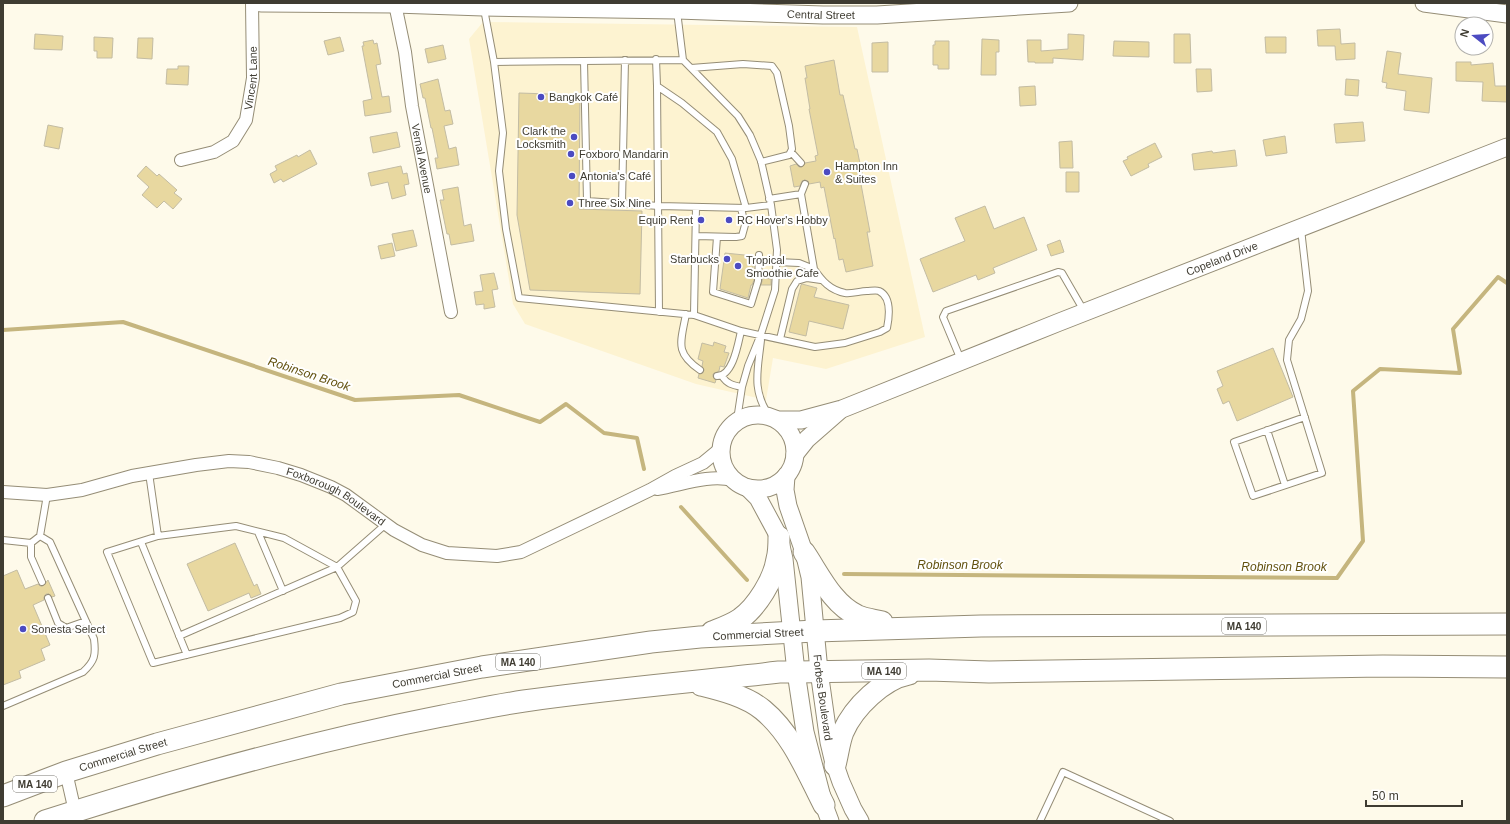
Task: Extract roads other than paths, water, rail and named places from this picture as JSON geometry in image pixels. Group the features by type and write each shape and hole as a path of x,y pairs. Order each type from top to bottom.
{"highway":[{"path":"700,637 742,618 754,605 771,578 777,558 779,537"},
{"path":"804,552 829,591 847,609 858,616 900,628"},
{"name":"Commercial Street","path":"3,796 66,772 180,737 341,694 482,667 651,642 700,637 793,632 981,626 1507,624"},
{"name":"MA 140","path":"45,821 76,816 208,771 313,744 411,722 523,701 779,672 929,670 989,672 1383,666 1507,666"},
{"path":"835,765 844,731 861,704 876,691 898,676 929,670"},
{"path":"690,682 734,695 762,709 784,731 796,750 827,813"}],"street":[{"name":"Vincent Lane","path":"181,160 214,152 233,141 246,120 253,78 252,3"},
{"name":"Central Street","path":"260,3 395,4 483,7 677,6 823,15 877,15 975,6 1069,3"},
{"path":"1431,3 1507,14"},
{"name":"Vernal Avenue","path":"395,4 405,52 412,106 451,312"},
{"name":"Copeland Drive","path":"842,409 1507,147"},
{"path":"737,420 754,414 774,418 801,420 842,409"},
{"path":"795,454 807,440 842,409"},
{"path":"748,488 756,490 773,486 786,476 794,462 795,454 793,438 789,431 774,418"},
{"name":"Foxborough Boulevard","path":"737,420 725,433 720,449 723,466 733,480 748,488"},
{"name":"Foxborough Boulevard","path":"3,492 47,496 82,490 132,476 196,465 229,461 249,462 278,468 301,475 341,493 386,524 422,546 447,553 504,556 522,552 650,490 703,463 720,449"},
{"name":"Forbes Boulevard","path":"786,476 785,490 788,506 804,552 810,577 819,671 829,742 835,765 853,809 860,821"},
{"name":"Foxborough Boulevard","path":"650,490 678,486 708,478 733,480"},
{"name":"Forbes Boulevard","path":"748,488 758,498 779,537 784,559 793,632 796,672 805,732 827,813"},
{"path":"66,772 76,816"}],"lane":[{"path":"677,6 683,60 738,116 750,135 761,162 770,202 777,250 775,290 761,334 748,366 742,387 737,420"},
{"path":"483,7 494,62 503,134 499,171 506,229 519,298 694,315 741,331 761,334 815,347 845,343 880,332 887,328 889,316 887,302 879,291 846,293 828,286 821,280 814,269 801,194 805,184"},
{"path":"494,62 656,59 683,60"},
{"path":"656,59 659,206 659,312"},
{"path":"622,203 625,60"},
{"path":"584,61 587,201 659,206 743,208 801,194"},
{"path":"691,68 743,64 772,66 777,73 789,126 792,149 791,152 801,164"},
{"path":"657,86 682,102 717,132 732,159 743,208 745,225 742,236 696,236"},
{"path":"761,162 790,154 791,152"},
{"path":"694,315 696,207"},
{"path":"1301,228 1308,291 1301,319 1289,340 1287,360 1305,417 1322,473 1253,496 1234,442 1305,417"},
{"path":"717,237 713,292 751,304 758,281 759,255"},
{"path":"777,262 799,264 814,269"},
{"path":"961,361 943,317 946,311 1058,272 1062,272 1085,312"},
{"path":"780,339 792,289 797,281 807,278 821,280"},
{"path":"686,314 681,350 684,357 700,370"},
{"path":"741,331 730,367 726,373 719,376 732,385 742,387"},
{"path":"761,334 758,391 762,405 774,418"},
{"path":"1267,430 1285,485"},
{"path":"149,474 158,536"},
{"path":"3,540 31,543 40,536 47,496"},
{"path":"179,636 337,567 386,524"},
{"path":"236,526 258,532 284,538 337,567 356,601 353,612 340,618 153,663 107,552 158,536 236,526"},
{"path":"258,532 283,591"},
{"path":"3,706 83,672 91,664 96,654 94,639 50,542 40,536"},
{"path":"141,542 187,655"},
{"path":"31,543 31,557 42,582"},
{"path":"48,598 58,623 66,628 86,621"},
{"path":"1040,821 1063,772 1170,821"}],"waterway":[{"name":"Robinson Brook","path":"844,574 1337,578 1363,541 1353,391 1380,369 1460,373 1453,329 1498,277 1507,283"},
{"name":"Robinson Brook","path":"3,330 123,322 355,400 459,395 540,422 566,404 604,433 637,438 644,469"},
{"name":"Robinson Brook","path":"681,507 747,580"}],"place":[{"name":"Bangkok Café","path":"541,97"},
{"name":"Clark the Locksmith","path":"574,137"},
{"name":"Foxboro Mandarin","path":"571,154"},
{"name":"Hampton Inn & Suites","path":"827,172"},
{"name":"Antonia's Café","path":"572,176"},
{"name":"Three Six Nine","path":"570,203"},
{"name":"Equip Rent","path":"701,220"},
{"name":"RC Hover's Hobby","path":"729,220"},
{"name":"Starbucks","path":"727,259"},
{"name":"Tropical Smoothie Cafe","path":"738,266"},
{"name":"Sonesta Select","path":"23,629"}]}
